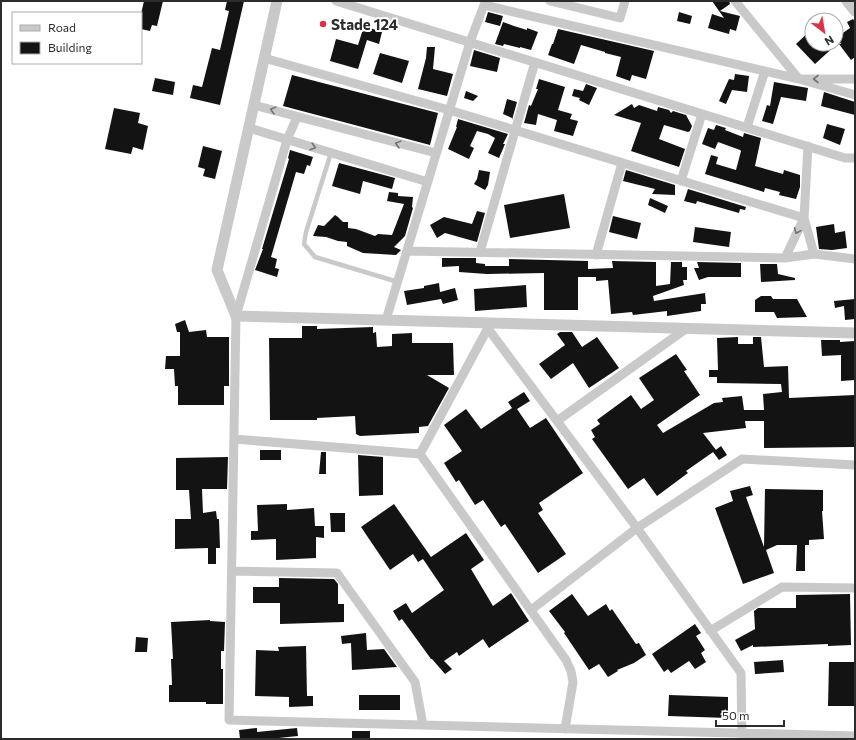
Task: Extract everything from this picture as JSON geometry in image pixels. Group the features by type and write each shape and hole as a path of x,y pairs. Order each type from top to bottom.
{"street":[{"path":"236,316 217,270 277,1"},
{"path":"336,1 845,158 855,158"},
{"path":"550,1 620,18 625,1"},
{"path":"736,1 799,79"},
{"path":"847,1 855,11"},
{"path":"386,320 470,42 484,5 799,79 855,95"},
{"path":"264,58 449,110 804,218"},
{"path":"480,252 535,62"},
{"path":"747,127 764,71"},
{"path":"799,79 855,79"},
{"path":"254,105 436,154"},
{"path":"681,181 702,114"},
{"path":"297,117 288,140 236,316 229,720 565,729 742,736 855,736"},
{"path":"249,128 428,182"},
{"path":"808,146 804,218 814,254"},
{"path":"596,255 622,163"},
{"path":"785,258 804,218"},
{"path":"407,251 785,258 814,254 855,259"},
{"path":"236,316 386,320 485,325 686,328 855,333"},
{"path":"485,325 637,528 741,673 742,736"},
{"path":"420,454 485,325"},
{"path":"557,421 686,328"},
{"path":"234,439 420,454 566,660 573,682 565,729"},
{"path":"531,610 637,528 742,459 855,465"},
{"path":"232,572 337,573 415,682 423,725"},
{"path":"710,631 782,587 855,588"}],"lane":[{"path":"331,153 306,232 304,244 315,257 398,282"}],"building":[{"path":"144,1 163,1 157,26 152,25 150,31 142,29 141,12"},
{"path":"227,1 244,1 220,105 190,98 193,85 202,87 212,48 220,50 229,11 225,10"},
{"path":"712,1 729,1 730,4 720,11 740,16 736,31 730,29 729,34 708,28 712,14 724,18"},
{"path":"488,12 503,16 500,26 485,22"},
{"path":"679,12 692,16 690,24 677,21"},
{"path":"853,19 855,22 855,57 851,60 844,51 844,32 850,28 847,22"},
{"path":"503,22 538,32 531,50 504,44 503,46 495,44"},
{"path":"364,26 382,32 379,44 367,40 358,69 330,61 336,39 358,45"},
{"path":"558,29 654,51 646,79 632,75 630,81 616,76 621,57 581,45 574,64 548,55"},
{"path":"804,36 804,52 828,52 815,64 796,44"},
{"path":"427,47 435,47 433,69 453,74 447,96 418,89 426,58"},
{"path":"474,50 500,58 497,72 470,66"},
{"path":"380,53 409,61 402,83 373,74"},
{"path":"735,74 749,76 747,92 732,90 726,104 719,101 729,79 734,80"},
{"path":"292,75 438,113 430,145 283,106"},
{"path":"155,78 175,82 173,95 152,91"},
{"path":"539,79 565,87 558,110 572,114 570,119 578,121 573,136 554,131 557,120 538,114 536,125 524,123 529,105 531,106 538,89 536,89"},
{"path":"774,82 808,88 806,101 781,97 773,124 762,121 767,105 770,106"},
{"path":"586,84 597,88 589,105 579,100 580,98 572,96 574,89 583,91"},
{"path":"466,91 478,96 473,101 464,98"},
{"path":"824,92 855,102 855,115 821,106"},
{"path":"507,99 517,102 512,120 512,118 503,114"},
{"path":"632,104 634,108 639,105 657,111 658,107 669,110 671,113 673,111 686,115 692,126 690,131 688,132 664,125 659,139 685,149 679,167 631,151 641,123 614,115"},
{"path":"114,108 140,113 138,123 148,126 143,150 133,147 131,154 105,149"},
{"path":"458,119 508,134 499,158 488,153 495,138 477,131 470,146 474,148 469,159 448,149 457,127"},
{"path":"827,124 845,129 840,145 823,138"},
{"path":"716,125 726,128 725,130 743,137 744,133 761,138 755,166 783,174 784,170 800,175 800,187 796,199 779,195 780,192 765,188 764,192 705,174 711,155 718,157 716,164 736,170 741,151 718,142 715,149 702,144 708,128 714,130"},
{"path":"203,146 222,151 215,179 203,176 205,169 198,167"},
{"path":"290,150 313,157 310,166 307,165 304,174 296,172 271,257 277,259 275,268 279,269 277,277 255,270 263,249 289,159"},
{"path":"339,163 395,178 392,189 363,181 360,194 332,186"},
{"path":"479,170 490,172 488,185 485,190 474,184"},
{"path":"626,170 675,185 675,195 652,194 655,189 623,181"},
{"path":"688,189 746,207 745,210 740,209 739,213 697,201 696,204 684,201"},
{"path":"389,192 398,193 398,196 413,197 413,208 405,236 394,247 401,250 396,255 363,253 347,246 347,242 326,237 313,236 318,225 324,226 335,215 343,222 348,222 348,228 356,229 375,236 378,234 392,235 404,204 387,201"},
{"path":"564,194 570,228 510,238 504,205"},
{"path":"650,198 668,206 665,213 648,205"},
{"path":"477,211 485,213 477,242 445,233 437,238 430,225 444,217 472,224"},
{"path":"613,216 641,223 637,239 609,232"},
{"path":"834,224 835,233 845,231 847,248 832,250 819,249 816,227"},
{"path":"695,227 731,232 729,247 693,242"},
{"path":"442,258 476,258 476,263 485,264 485,266 509,266 509,259 588,261 588,269 613,268 612,261 656,262 656,286 670,284 671,262 682,262 682,267 687,267 687,280 683,280 684,285 653,296 654,301 705,293 706,304 701,304 701,311 667,316 667,311 633,315 632,312 611,314 608,280 596,281 596,277 578,277 578,310 544,310 544,273 487,274 459,272 459,266 442,267"},
{"path":"697,262 741,263 741,277 708,277 699,280 694,268 699,268"},
{"path":"760,264 777,264 778,274 795,278 795,280 761,282"},
{"path":"439,283 440,292 455,288 458,300 443,304 441,299 407,305 404,291 424,288 424,286"},
{"path":"526,285 527,307 475,311 474,289"},
{"path":"761,296 771,296 773,299 797,299 807,317 777,318 774,312 755,312 755,300"},
{"path":"855,299 855,319 845,320 844,306 835,308 834,301"},
{"path":"185,320 189,332 206,330 207,337 229,337 229,386 224,386 224,405 178,405 178,386 175,386 174,369 165,369 166,356 180,356 180,332 177,332 175,324"},
{"path":"302,326 317,326 317,329 373,327 373,333 376,332 377,347 392,346 392,334 412,333 412,343 453,343 454,375 427,375 449,388 428,426 419,427 419,433 360,436 356,434 355,416 317,418 317,420 270,420 269,338 302,338"},
{"path":"560,332 572,332 582,347 597,337 619,368 589,388 573,363 551,379 539,364 565,345 557,334"},
{"path":"738,337 738,344 753,344 753,337 761,337 764,367 788,366 789,398 855,395 855,447 764,448 764,421 745,421 746,428 703,433 716,450 686,471 688,473 657,496 644,478 628,489 592,439 595,437 591,430 600,424 597,420 631,395 641,409 654,400 639,378 676,354 687,370 684,371 700,395 657,425 663,433 714,403 723,402 722,398 742,396 744,410 764,410 763,394 782,392 781,384 717,383 717,377 709,377 709,370 718,370 717,338"},
{"path":"821,340 840,340 840,342 855,341 855,380 841,381 841,355 822,356"},
{"path":"524,392 530,401 517,409 530,428 546,418 583,473 539,503 543,510 538,513 566,554 538,573 505,524 501,527 483,500 475,505 459,480 456,482 444,463 462,451 444,425 466,409 481,429 512,408 508,402"},
{"path":"721,446 727,455 719,460 713,452"},
{"path":"260,450 281,450 281,460 260,460"},
{"path":"321,452 326,452 326,474 319,474"},
{"path":"358,455 383,457 383,495 359,496"},
{"path":"228,457 227,489 202,489 203,513 216,511 217,519 219,519 220,548 216,548 216,564 208,564 208,548 175,549 175,519 191,519 189,490 176,490 176,458"},
{"path":"750,486 753,495 746,497 764,547 765,489 823,490 822,511 824,539 809,540 809,545 805,545 805,571 796,571 797,545 777,545 766,550 774,573 743,584 715,508 733,501 730,491"},
{"path":"287,504 287,510 314,508 315,526 324,526 324,538 316,537 316,558 276,560 276,539 251,540 251,531 258,531 257,505"},
{"path":"394,504 431,557 466,533 484,560 471,569 493,606 511,593 529,621 489,648 483,639 459,656 457,652 444,661 452,669 445,674 431,659 402,619 399,621 393,611 406,603 412,613 444,590 423,559 418,562 413,554 390,570 361,527"},
{"path":"330,513 345,513 345,532 331,532"},
{"path":"279,578 334,579 338,584 338,604 344,604 344,622 280,624 280,603 253,603 253,587 279,587"},
{"path":"572,594 588,616 606,604 610,611 612,609 636,644 639,643 646,655 634,663 617,670 618,671 608,677 599,664 589,670 564,633 565,632 549,611"},
{"path":"850,594 851,645 828,646 828,644 753,647 753,645 741,651 735,640 755,629 754,611 758,608 796,608 796,595"},
{"path":"210,620 225,622 224,651 221,651 221,669 223,669 223,704 206,704 206,702 169,702 169,685 172,685 171,659 173,659 171,622"},
{"path":"695,624 701,633 696,636 705,650 701,653 706,662 695,669 689,661 671,673 668,669 664,672 652,654"},
{"path":"366,633 367,650 384,649 397,667 352,670 351,643 342,644 341,636"},
{"path":"136,637 148,638 147,652 135,652"},
{"path":"306,646 307,696 313,696 313,706 289,707 289,697 255,696 256,650 279,651 278,647"},
{"path":"783,660 784,672 755,674 754,662"},
{"path":"829,662 855,662 855,706 828,706"},
{"path":"359,695 400,695 400,710 359,710"},
{"path":"669,695 728,697 728,718 668,716"},
{"path":"257,728 257,732 297,728 298,736 269,739 240,739 239,730"},
{"path":"352,731 370,731 370,739 352,739"}],"place":[{"name":"Stade 124","path":"323,24"}]}
